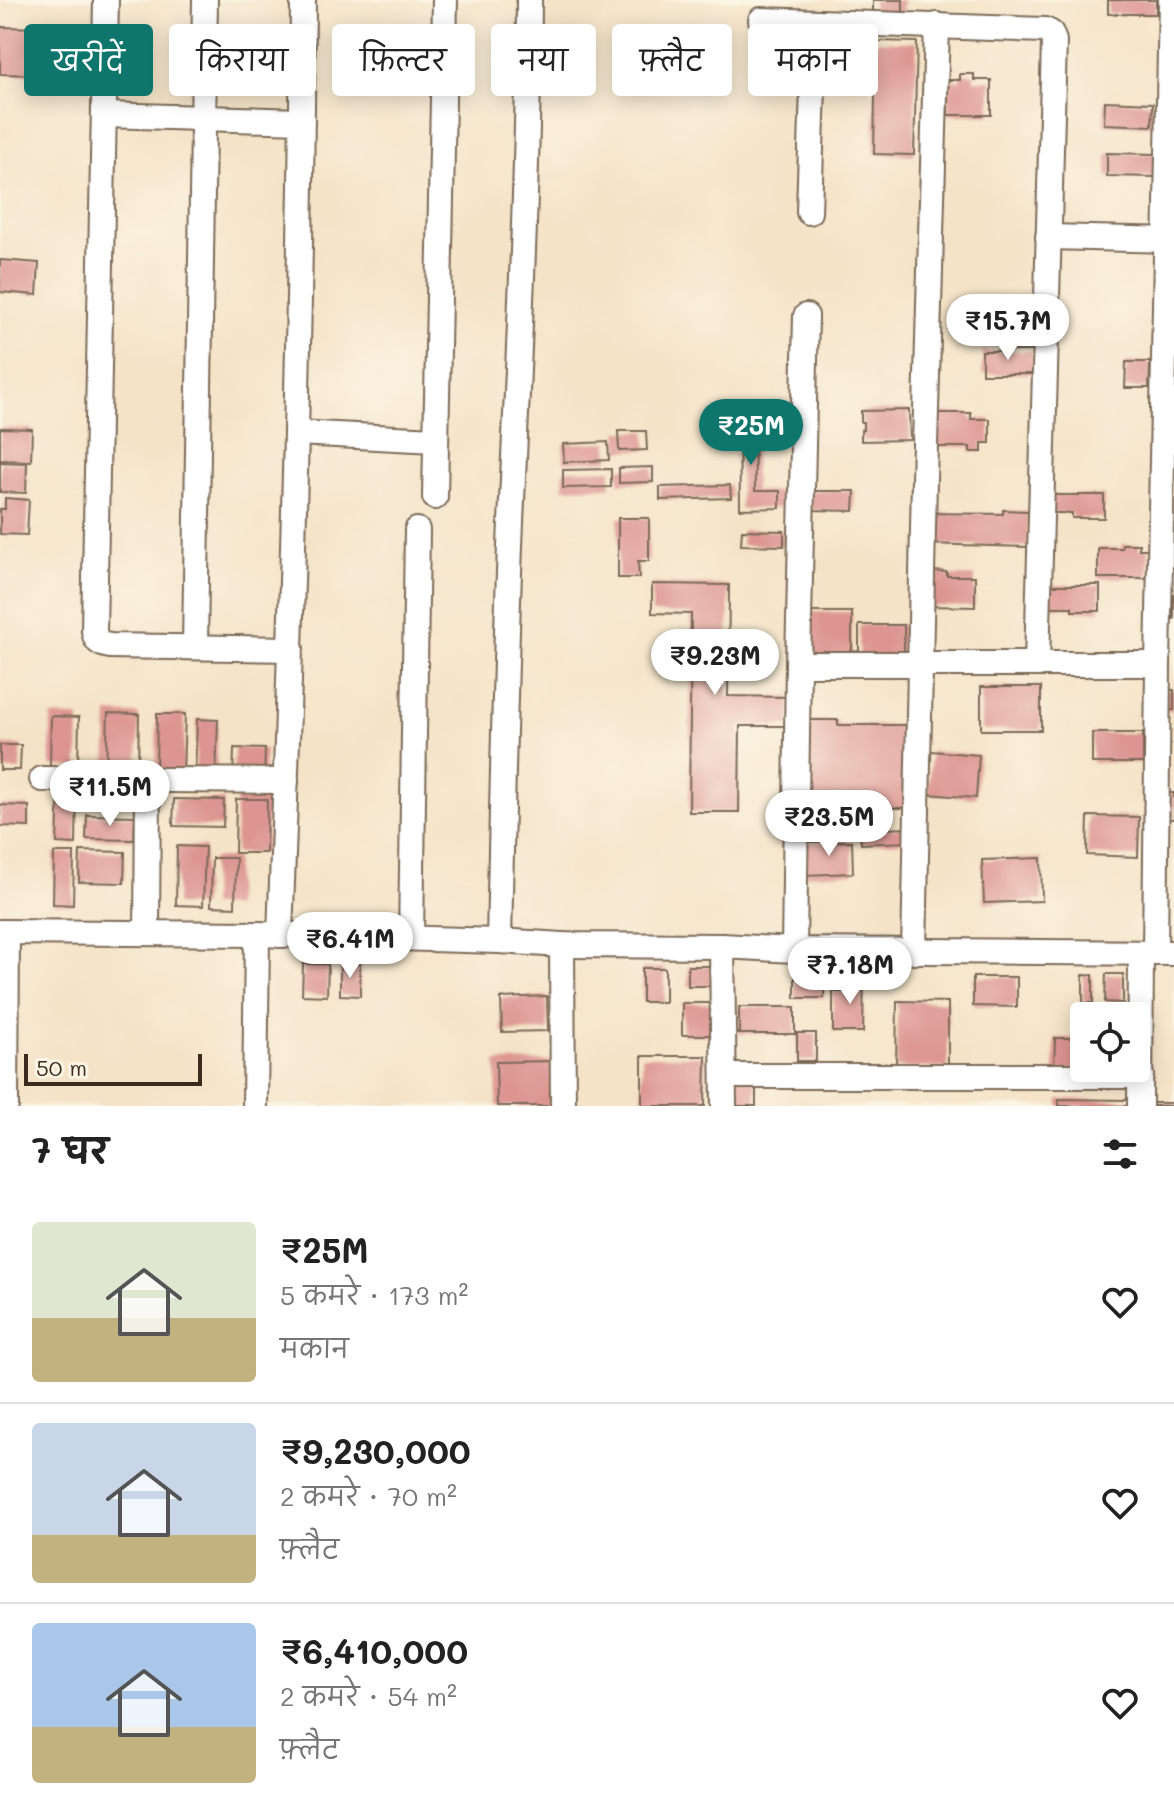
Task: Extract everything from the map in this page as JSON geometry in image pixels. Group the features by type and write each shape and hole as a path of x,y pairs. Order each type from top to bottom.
{"street":[{"path":"106,0 95,640 110,646 291,649"},
{"path":"195,646 205,0"},
{"path":"255,1106 268,934 286,781 296,433 303,0"},
{"path":"435,497 445,0"},
{"path":"499,941 507,634 527,157 529,0"},
{"path":"1150,1007 1157,953 1167,550 1171,0"},
{"path":"761,20 937,25 1045,30 1051,33 1054,41 1037,664"},
{"path":"809,212 815,22"},
{"path":"914,952 937,25"},
{"path":"105,115 302,121"},
{"path":"1048,237 1170,240"},
{"path":"794,950 806,316"},
{"path":"296,433 436,440"},
{"path":"411,938 417,530"},
{"path":"798,664 1037,664 1163,671"},
{"path":"42,779 286,781"},
{"path":"147,933 148,780"},
{"path":"6,1106 3,932 268,934 794,950 1157,953"},
{"path":"562,945 563,1106"},
{"path":"722,946 724,1106"},
{"path":"724,1076 1070,1076"},
{"path":"1140,1106 1141,1082"}],"building":[{"path":"873,0 903,0 903,21 873,22"},
{"path":"1108,0 1156,0 1156,14 1108,14"},
{"path":"0,27 24,28 24,75 0,74"},
{"path":"878,41 917,42 914,155 874,154"},
{"path":"960,74 974,74 974,80 991,80 991,115 948,115 948,80 960,80"},
{"path":"1105,101 1153,103 1152,126 1104,124"},
{"path":"1107,153 1155,154 1155,177 1107,176"},
{"path":"0,260 39,263 37,295 0,292"},
{"path":"982,351 1033,351 1033,374 982,374"},
{"path":"1126,362 1150,362 1149,388 1125,388"},
{"path":"739,406 754,406 755,491 780,491 780,508 740,509"},
{"path":"909,410 910,440 861,441 861,411"},
{"path":"936,413 971,413 971,419 990,419 990,443 982,443 982,452 970,452 970,447 936,447"},
{"path":"0,428 32,429 31,461 0,460"},
{"path":"618,431 646,431 647,450 619,451"},
{"path":"608,442 609,460 564,462 563,444"},
{"path":"0,462 27,463 26,493 0,492"},
{"path":"653,467 653,482 619,483 619,468"},
{"path":"611,469 611,487 563,488 563,470"},
{"path":"730,485 731,498 660,500 660,487"},
{"path":"811,491 855,491 854,511 811,510"},
{"path":"1048,495 1104,495 1104,518 1072,518 1072,513 1048,513"},
{"path":"5,498 29,500 27,535 0,534 0,509 5,509"},
{"path":"1003,510 1028,511 1028,547 926,544 926,513 1003,514"},
{"path":"618,518 649,518 649,561 638,561 639,578 618,578"},
{"path":"742,530 784,531 784,546 741,545"},
{"path":"1122,544 1139,544 1139,549 1149,549 1148,578 1098,578 1098,548 1122,548"},
{"path":"930,571 947,572 947,576 975,576 975,607 929,606"},
{"path":"652,584 729,585 728,696 790,697 790,726 740,726 739,812 689,812 691,614 652,613"},
{"path":"1049,585 1100,585 1100,611 1049,607"},
{"path":"1172,594 1174,619 1170,619"},
{"path":"802,612 852,612 852,658 802,659"},
{"path":"859,625 904,625 904,657 859,657"},
{"path":"981,687 1041,687 1041,730 981,730"},
{"path":"1158,690 1174,690 1174,710 1159,710"},
{"path":"108,713 139,714 138,768 106,768"},
{"path":"157,714 185,714 183,773 156,772"},
{"path":"51,716 79,717 78,767 50,766"},
{"path":"197,719 218,720 216,776 195,775"},
{"path":"805,720 838,720 838,725 910,725 909,808 805,808"},
{"path":"1092,733 1143,733 1143,763 1092,763"},
{"path":"0,745 21,745 20,770 0,770"},
{"path":"234,748 265,749 264,781 233,780"},
{"path":"931,751 979,755 976,798 928,794"},
{"path":"59,789 77,789 76,844 57,843"},
{"path":"1159,793 1174,793 1174,819 1159,819"},
{"path":"174,799 224,800 223,827 173,826"},
{"path":"236,799 267,799 266,853 235,853"},
{"path":"0,805 29,806 29,827 0,826"},
{"path":"87,815 135,816 134,840 86,839"},
{"path":"1088,816 1139,817 1138,857 1087,855"},
{"path":"907,828 907,842 861,844 860,830"},
{"path":"852,841 853,873 806,875 805,842"},
{"path":"177,846 205,847 203,906 176,905"},
{"path":"80,851 125,852 124,883 79,882"},
{"path":"54,853 74,853 73,905 53,904"},
{"path":"212,858 236,858 235,907 211,906"},
{"path":"1041,858 1042,901 984,903 982,860"},
{"path":"795,957 824,957 824,998 795,998"},
{"path":"340,963 360,964 360,996 340,995"},
{"path":"303,964 328,964 327,996 302,995"},
{"path":"688,966 712,966 712,986 688,986"},
{"path":"642,968 665,968 665,1002 642,1002"},
{"path":"849,973 864,973 863,1032 833,1032 833,992 849,992"},
{"path":"1106,974 1123,974 1123,1002 1105,1002"},
{"path":"1083,975 1093,975 1093,1002 1083,1002"},
{"path":"973,977 1017,977 1017,1007 973,1006"},
{"path":"547,996 548,1031 502,1032 501,998"},
{"path":"897,1001 948,1002 948,1068 896,1068"},
{"path":"682,1003 713,1003 713,1035 682,1035"},
{"path":"739,1007 795,1007 795,1034 739,1034"},
{"path":"797,1033 816,1033 816,1061 797,1061"},
{"path":"1055,1038 1070,1038 1070,1070 1054,1072"},
{"path":"642,1056 706,1056 705,1106 642,1106"},
{"path":"552,1061 552,1106 497,1106 496,1062"},
{"path":"730,1077 756,1077 756,1106 730,1106"},
{"path":"1059,1099 1128,1100 1128,1106 1059,1106"},
{"path":"1149,1103 1174,1103 1174,1106 1149,1106"}]}
